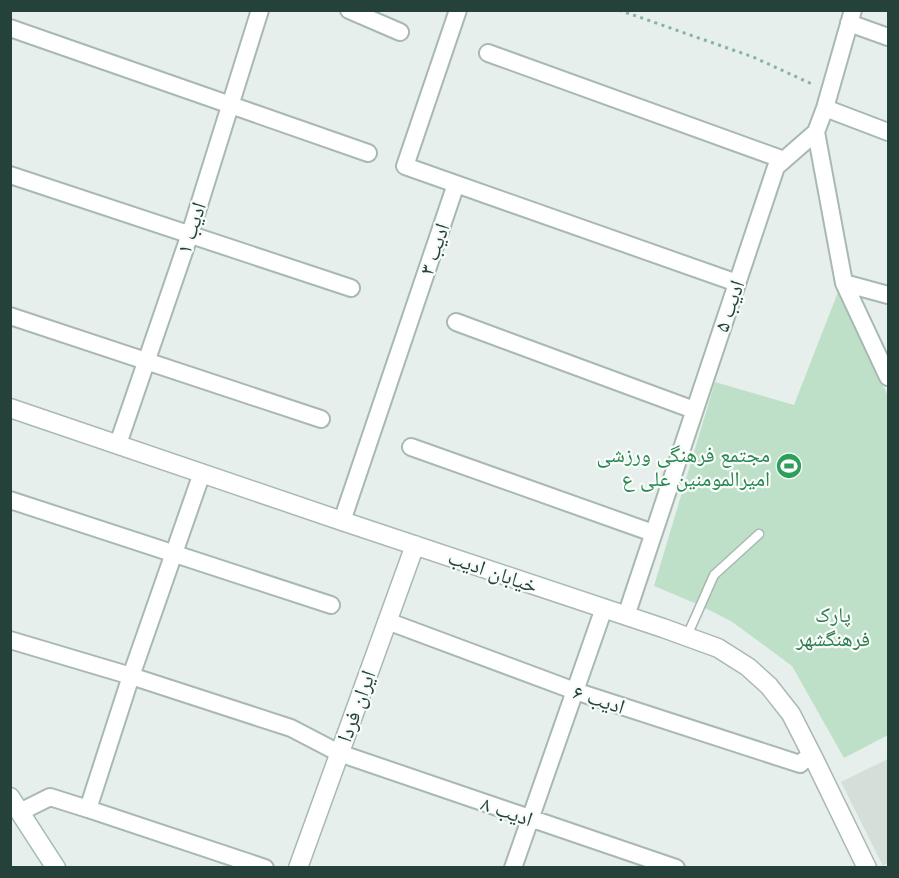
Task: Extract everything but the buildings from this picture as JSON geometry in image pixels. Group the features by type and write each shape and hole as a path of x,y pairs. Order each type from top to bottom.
{"street":[{"name":"ادیب ۱","path":"118,444 190,234 260,10"},
{"path":"349,10 400,32"},
{"path":"458,10 405,166 737,283"},
{"path":"851,17 888,37"},
{"name":"ادیب ۵","path":"626,616 776,167 816,132 851,17"},
{"path":"10,28 368,153"},
{"path":"488,53 784,160"},
{"path":"825,108 888,132"},
{"path":"816,132 844,283 888,377"},
{"path":"10,174 351,288"},
{"name":"ادیب ۳","path":"342,521 456,184"},
{"path":"844,283 888,294"},
{"path":"10,316 321,419"},
{"path":"456,322 694,410"},
{"name":"خیابان ادیب","path":"10,408 718,648 748,667 769,686 791,714 867,867"},
{"path":"411,447 653,533"},
{"path":"88,808 131,676 202,473"},
{"path":"10,500 331,605"},
{"name":"ایران فردا","path":"298,867 415,545"},
{"path":"513,867 604,608"},
{"name":"ادیب ۶","path":"387,621 575,691 800,764 812,754"},
{"name":"ادیب ۸","path":"10,640 131,676 291,728 339,753 676,867"},
{"path":"56,867 15,805 50,797 265,867"}],"lane":[{"path":"686,637 714,575 759,534"}],"path":[{"path":"619,10 753,57 816,85 825,108"}],"shaded area":[{"path":"888,759 888,863 883,866 841,782"}],"green space":[{"name":"مجتمع فرهنگی ورزشی امیرالمومنین علی ‌ع","path":"838,292 888,396 888,735 844,758 792,666 731,621 654,586 715,382 794,405"}],"place":[{"name":"مجتمع فرهنگی ورزشی امیرالمومنین علی ‌ع","path":"789,466"}],"park label":[{"name":"پارک فرهنگشهر","path":"833,626"}]}
